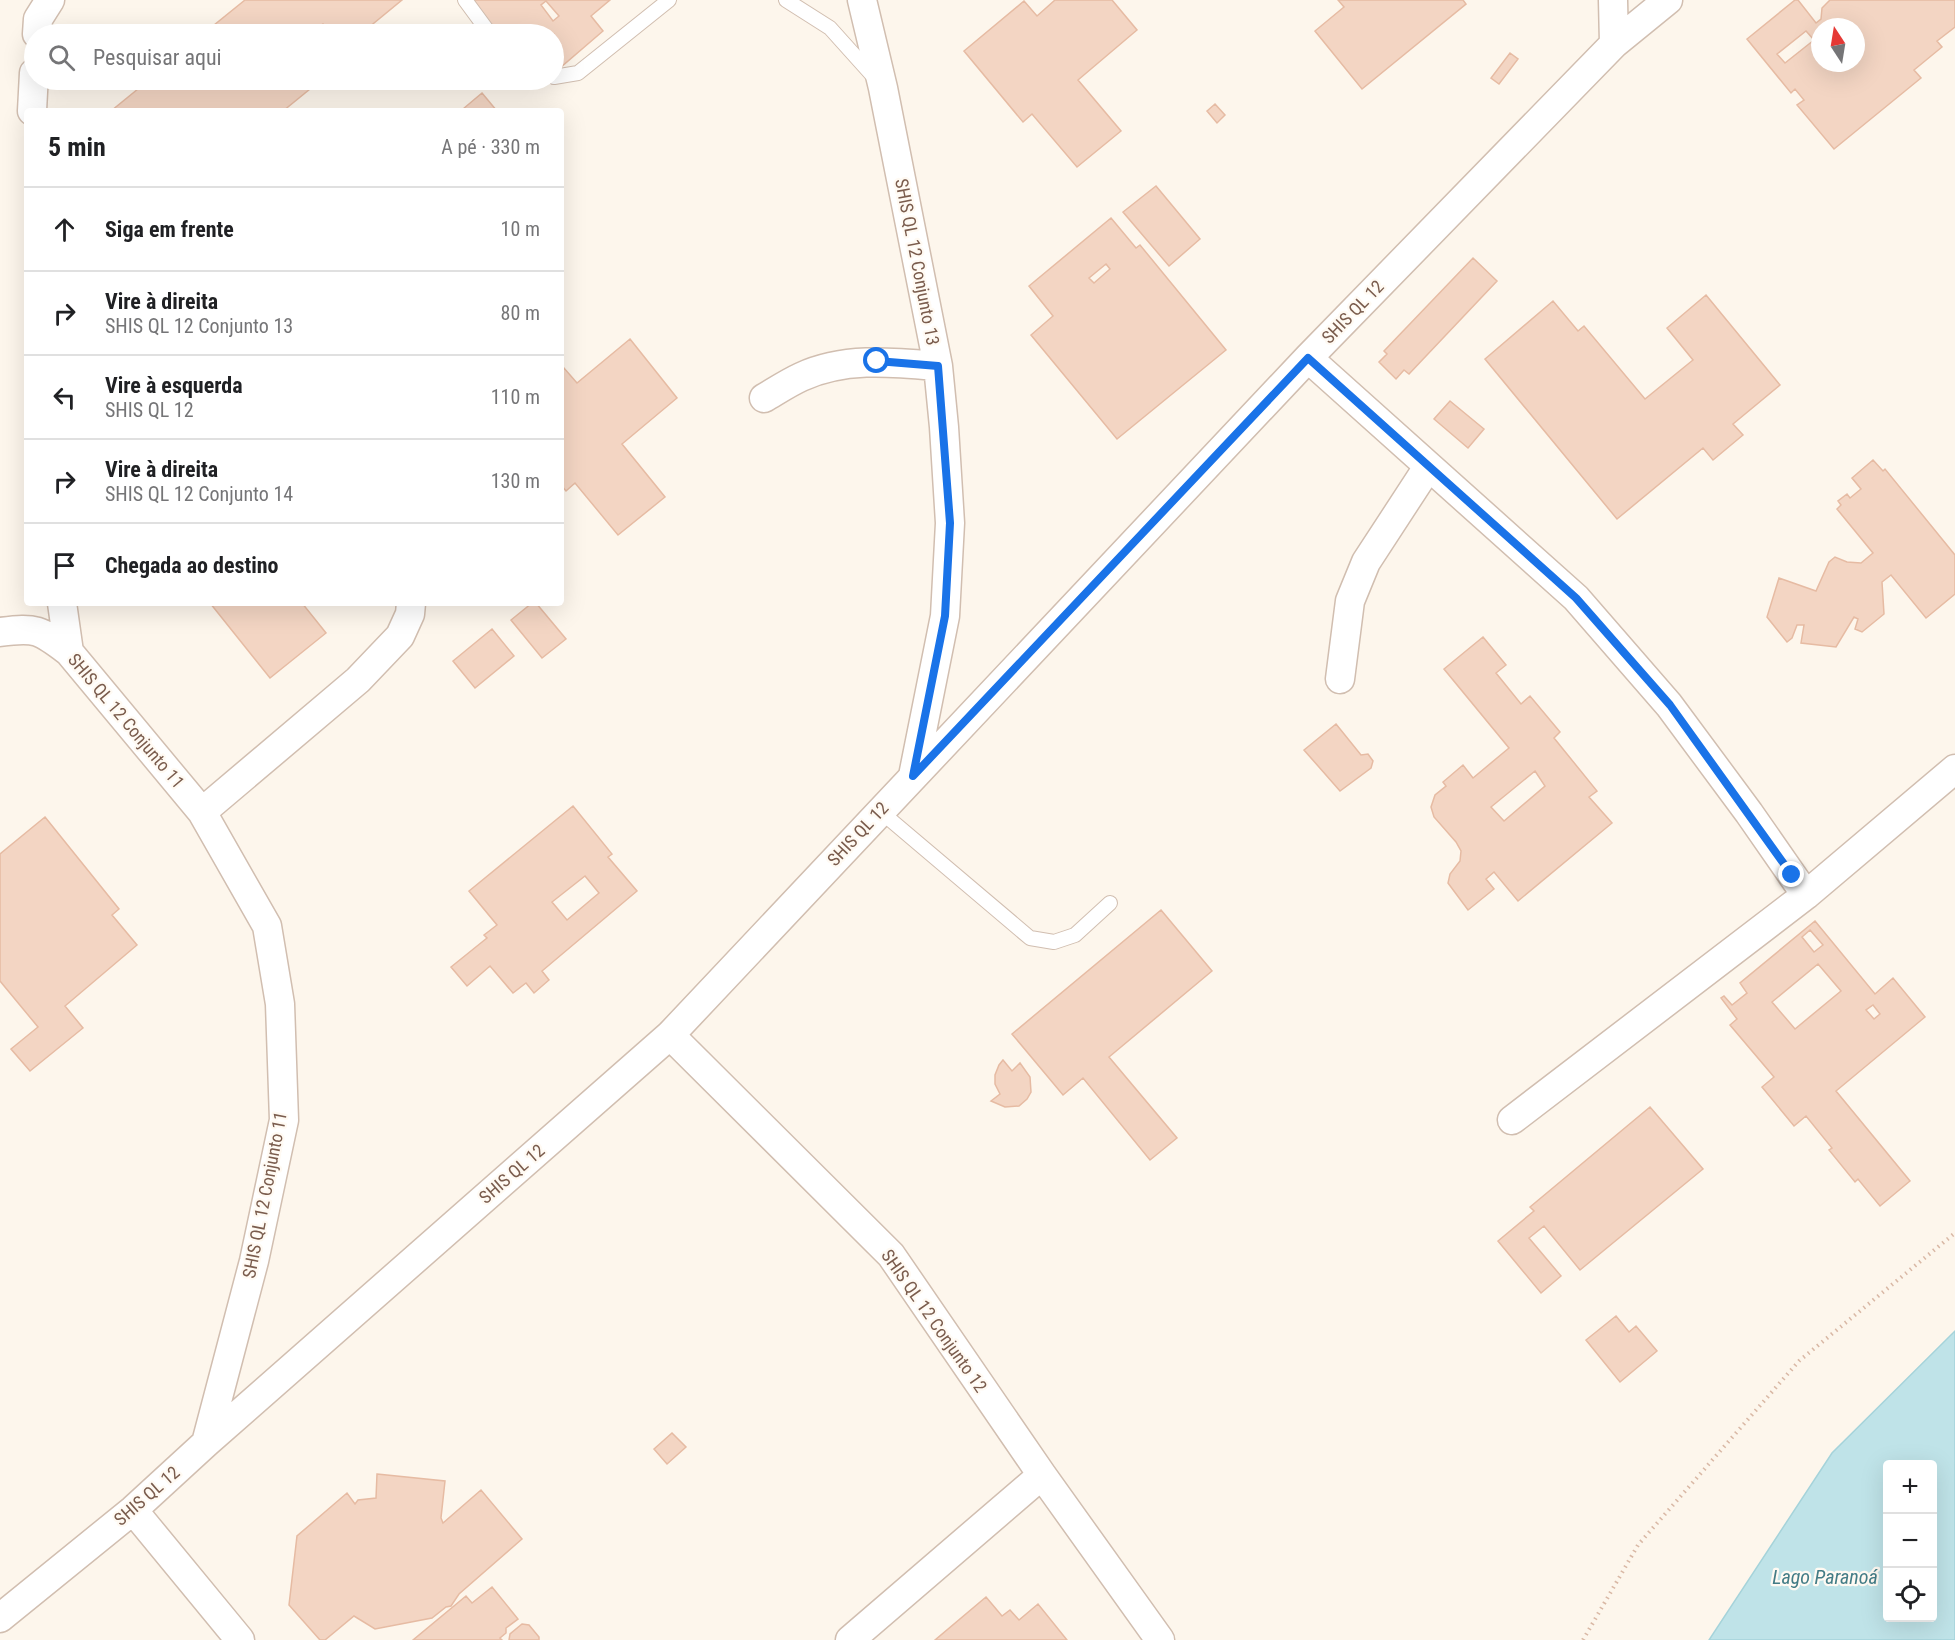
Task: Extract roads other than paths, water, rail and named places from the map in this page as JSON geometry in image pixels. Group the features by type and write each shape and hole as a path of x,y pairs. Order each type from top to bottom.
{"street":[{"path":"38,24 38,19 50,0"},
{"name":"SHIS QL 12 Conjunto 13","path":"862,0 883,88 938,366 950,523 945,616 913,776"},
{"path":"1613,0 1614,44"},
{"name":"SHIS QL 12","path":"0,1618 133,1510 206,1443 670,1035 1308,358 1614,44 1668,0"},
{"path":"32,108 33,90"},
{"path":"1308,358 1576,598 1670,705 1806,895"},
{"path":"764,398 802,376 843,364 877,361 938,366"},
{"path":"1340,680 1350,601 1366,562 1428,467"},
{"path":"62,606 69,652"},
{"path":"202,812 358,680 400,636 410,614 411,606"},
{"name":"SHIS QL 12 Conjunto 11","path":"0,632 25,628 44,633 69,652 202,812 267,926 280,1004 284,1120 254,1261 206,1443"},
{"path":"1512,1120 1806,895 1955,768"},
{"name":"SHIS QL 12 Conjunto 12","path":"670,1035 891,1255 1042,1475 1160,1640"},
{"path":"850,1640 1042,1475"},
{"path":"133,1510 240,1640"}],"lane":[{"path":"465,0 483,24"},
{"path":"564,75 578,73 669,0"},
{"path":"786,0 830,28 883,88"},
{"path":"880,811 1030,938 1054,942 1075,935 1110,903"}],"water":[{"name":"Lago Paranoá","path":"1955,1331 1955,1640 1709,1640 1832,1453"}]}
